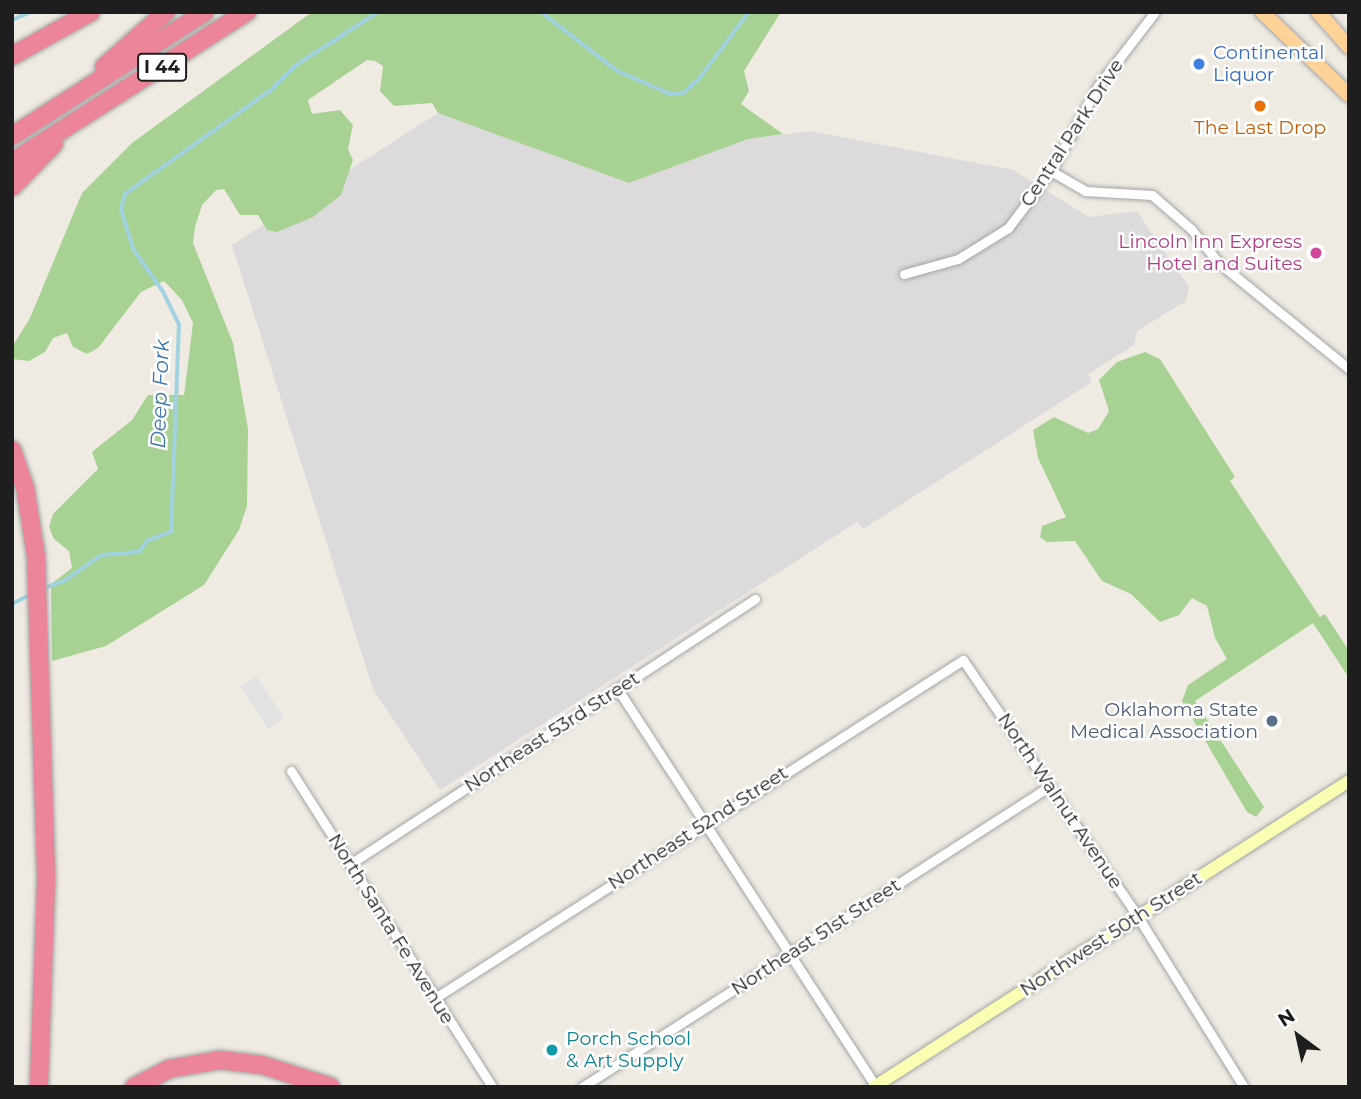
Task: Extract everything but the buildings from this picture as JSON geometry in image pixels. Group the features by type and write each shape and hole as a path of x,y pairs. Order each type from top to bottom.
{"highway":[{"path":"12,56 49,39 91,12"},
{"path":"60,106 166,12"},
{"name":"I 44","path":"12,136 205,12"},
{"name":"I 44","path":"12,162 247,12"},
{"path":"12,49 49,39"},
{"path":"12,187 76,121"},
{"path":"12,450 25,487 36,556 46,883 39,1087"},
{"path":"134,1087 169,1069 220,1060 262,1065 331,1087"}],"main road":[{"path":"1262,12 1349,95"},
{"path":"1318,12 1349,47"},
{"name":"Northwest 50th Street","path":"874,1086 1349,781"}],"street":[{"name":"Central Park Drive","path":"904,274 958,260 985,246 1008,228 1051,171 1098,86 1155,12"},
{"path":"1051,171 1085,191 1152,195 1191,229 1218,262 1349,369"},
{"name":"Northeast 53rd Street","path":"350,864 755,599"},
{"name":"North Walnut Avenue","path":"963,660 1138,917 1244,1087"},
{"name":"Northeast 52nd Street","path":"435,998 963,660"},
{"path":"618,688 874,1086"},
{"name":"North Santa Fe Avenue","path":"291,771 492,1087"},
{"name":"Northeast 51st Street","path":"582,1087 1050,786"}],"shaded area":[{"path":"438,113 629,183 748,139 810,131 1013,170 1089,217 1137,211 1189,287 1186,301 1137,331 1134,345 1088,374 1092,382 863,529 857,522 440,790 373,689 232,245"},
{"path":"256,676 284,718 268,729 240,686"}],"green space":[{"path":"312,12 781,12 744,71 749,91 741,104 783,134 748,139 629,183 438,113 432,103 394,106 380,91 383,66 375,61 367,60 308,100 312,114 340,110 353,125 348,149 353,160 341,195 313,217 277,232 267,230 258,215 240,215 224,189 216,190 202,205 195,227 193,243 233,343 248,429 247,506 239,530 204,585 106,646 52,661 51,584 72,568 69,551 54,539 49,527 53,514 98,469 92,452 132,420 148,395 184,395 193,323 182,300 164,281 141,292 98,348 87,354 73,347 67,333 53,338 45,352 29,361 12,359 12,347 30,318 82,193 132,143"},
{"path":"1145,352 1160,359 1235,477 1230,481 1320,617 1325,614 1349,651 1349,678 1313,623 1195,701 1264,807 1256,817 1247,812 1182,701 1188,685 1227,659 1215,638 1207,606 1192,598 1179,615 1160,622 1131,594 1102,581 1075,541 1047,542 1040,537 1042,526 1066,517 1038,458 1033,430 1054,417 1088,433 1098,429 1109,411 1099,380 1117,362"}],"waterway":[{"path":"12,20 31,12"},
{"name":"Deep Fork","path":"42,589 64,581 102,555 139,552 147,541 171,532 179,325 163,292 133,249 121,209 125,194 272,89 295,66 378,12"},
{"name":"Deep Fork","path":"541,12 618,71 671,94 683,93 699,79 749,12"},
{"name":"Deep Fork","path":"12,604 32,594"}],"place":[{"name":"Continental Liquor","path":"1199,64"},
{"name":"The Last Drop","path":"1260,106"},
{"name":"Lincoln Inn Express Hotel and Suites","path":"1316,253"},
{"name":"Oklahoma State Medical Association","path":"1272,721"},
{"name":"Porch School & Art Supply","path":"552,1050"}]}
